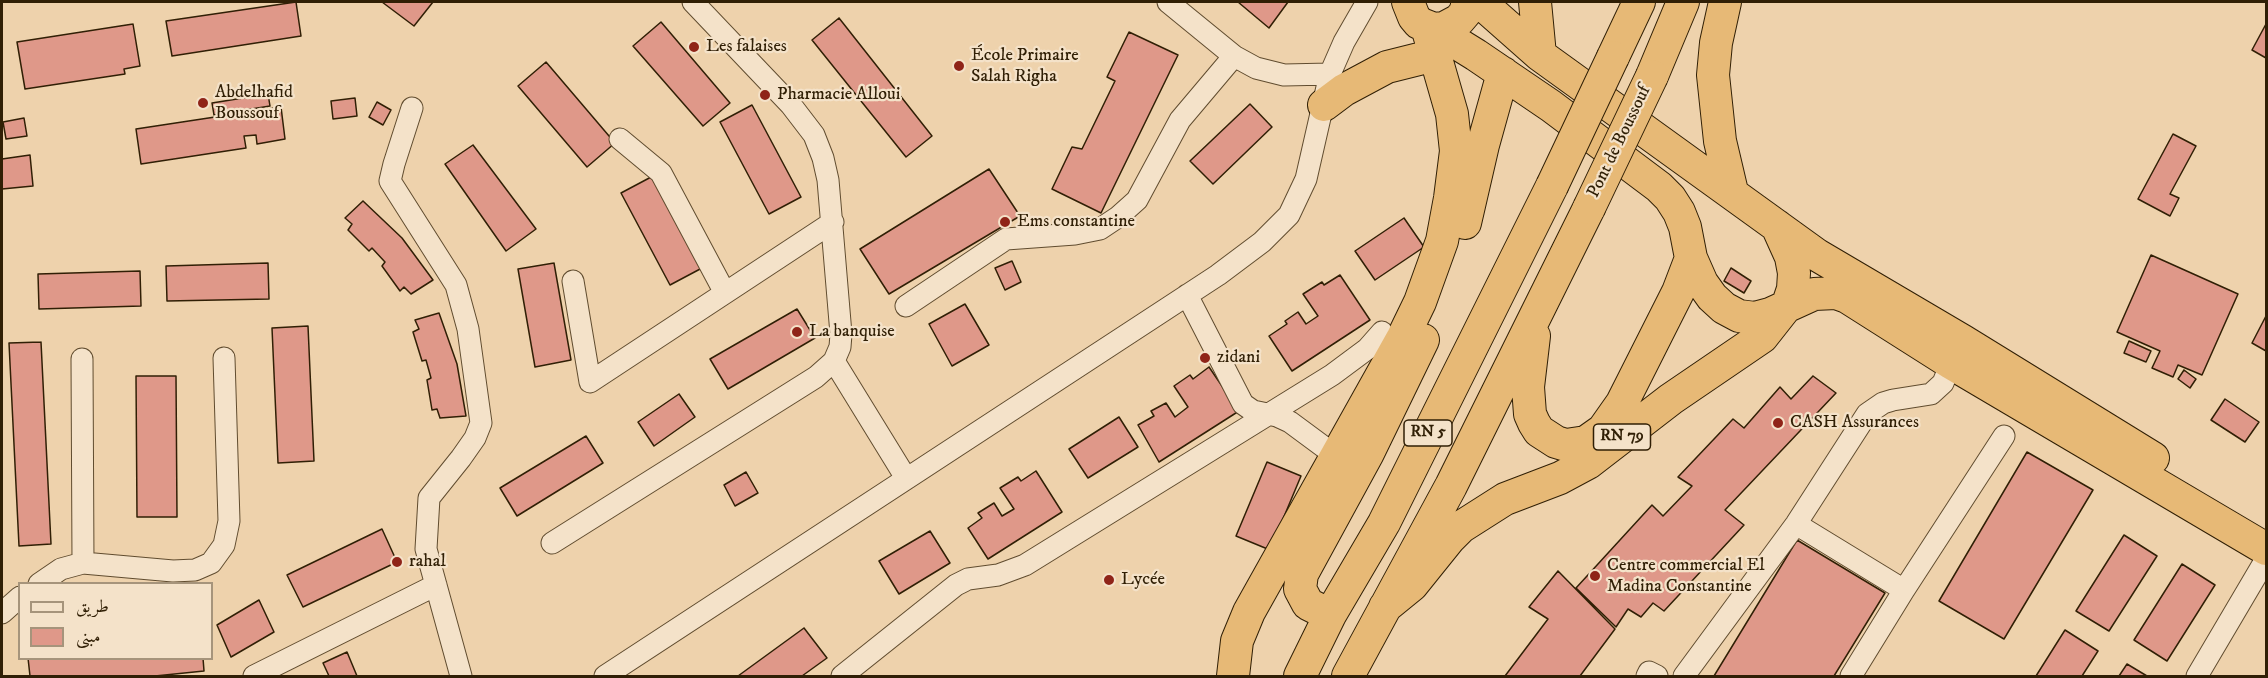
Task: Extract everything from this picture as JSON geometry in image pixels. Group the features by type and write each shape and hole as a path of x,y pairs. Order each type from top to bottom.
{"highway":[{"path":"1408,2 1414,17 1432,37 1503,73 1579,126 1664,192 1670,198 1682,220 1691,258 1702,283 1724,308 1739,316 1755,318 1770,314 1814,294 1836,293 1847,297 1950,363 2266,549"},
{"path":"1324,105 1344,90 1388,67 1444,28 1460,20 1468,2"},
{"name":"RN 79","path":"1480,2 1540,55 1824,259 1964,341 2266,527"},
{"path":"1535,2 1540,55"},
{"name":"RN 5","path":"1300,676 1330,615 1384,522 1552,186 1639,2"},
{"name":"Pont de Boussouf","path":"1539,309 1652,76 1683,2"},
{"path":"1725,2 1716,42 1713,75 1720,141 1732,192"},
{"path":"1233,676 1237,641 1249,612 1403,338 1420,302 1442,241 1456,151 1452,114 1432,37"},
{"path":"1330,615 1308,604 1300,589 1302,574 1396,397 1443,293 1467,217 1483,145 1503,73"},
{"name":"RN 79","path":"1385,607 1412,585 1461,527 1505,499 1560,478 1588,463 1671,399 1762,337 1788,304 1793,289 1794,273 1791,257 1777,226"},
{"name":"RN 79","path":"1539,309 1528,387 1530,414 1539,431 1547,438 1566,445 1587,442 1603,430 1622,402 1678,292 1691,258"},
{"name":"RN 5","path":"1348,676 1451,486 1539,309"}],"street":[{"path":"552,543 816,377 834,361 840,347 833,222 823,158 814,135 791,105 693,2"},
{"path":"1168,2 1234,56 1256,68 1284,75 1330,74"},
{"path":"605,676 1186,295 1262,242 1289,215 1306,178 1330,74 1344,42 1367,2"},
{"path":"906,306 1006,239 1075,234 1100,229 1118,218 1137,200 1180,120 1234,56"},
{"path":"412,108 390,181 456,285 468,329 481,423 475,438 429,498 426,549 461,676"},
{"path":"620,139 661,173 725,293"},
{"path":"573,281 590,382 833,222"},
{"path":"1186,295 1243,404 1253,411 1290,422 1336,456"},
{"path":"842,676 956,585 975,578 998,575 1025,565 1350,363 1382,332"},
{"path":"42,582 61,569 83,563 173,571 195,570 211,562 224,545 229,521 224,358"},
{"path":"82,359 83,563"},
{"path":"834,361 906,478"},
{"path":"1684,676 1796,524 1867,414 1883,403 1931,394 1943,382 1950,363"},
{"path":"1851,676 2004,436"},
{"path":"1796,524 1904,590"},
{"path":"2197,676 2266,559"},
{"path":"254,676 436,585"},
{"path":"2,613 18,599"},
{"path":"1647,676 1649,672 1657,676"}],"building":[{"path":"296,2 301,36 172,56 166,21"},
{"path":"382,2 433,2 414,26"},
{"path":"1238,2 1288,2 1269,28"},
{"path":"839,18 932,136 906,157 812,40"},
{"path":"661,22 730,103 703,126 633,46"},
{"path":"133,24 140,66 124,69 125,74 25,89 17,42"},
{"path":"2266,24 2266,58 2252,50"},
{"path":"1129,32 1178,55 1101,213 1052,189 1072,147 1082,149 1115,81 1107,77"},
{"path":"546,62 615,143 587,167 518,86"},
{"path":"268,94 270,106 214,115 212,103"},
{"path":"355,98 357,116 333,119 331,101"},
{"path":"377,102 391,110 383,125 369,117"},
{"path":"1250,104 1272,127 1213,184 1190,161"},
{"path":"752,105 801,197 769,214 720,122"},
{"path":"281,107 285,139 257,144 256,135 244,136 246,148 141,164 136,129"},
{"path":"24,118 27,136 6,139 3,122"},
{"path":"2173,134 2196,146 2170,194 2179,198 2170,216 2138,199"},
{"path":"473,145 536,229 506,251 445,164"},
{"path":"30,155 33,186 2,189 2,159"},
{"path":"989,169 1020,216 889,294 860,249"},
{"path":"653,176 702,268 670,285 621,193"},
{"path":"363,201 402,238 433,280 411,294 404,287 400,291 382,266 385,262 372,248 369,251 348,230 352,224 345,218"},
{"path":"1404,218 1424,247 1375,280 1355,251"},
{"path":"2151,255 2238,294 2202,375 2178,365 2173,377 2152,368 2160,351 2117,332"},
{"path":"1012,261 1021,282 1005,290 995,268"},
{"path":"268,263 269,299 167,301 166,266"},
{"path":"554,263 571,360 535,367 518,269"},
{"path":"1731,268 1751,281 1744,293 1724,281"},
{"path":"140,271 141,306 39,309 38,274"},
{"path":"1340,275 1370,320 1292,371 1269,336 1287,324 1285,321 1298,312 1306,324 1318,316 1303,294 1322,282 1324,285"},
{"path":"965,304 989,345 952,366 929,324"},
{"path":"797,309 815,338 728,389 710,359"},
{"path":"439,313 457,364 466,416 440,418 437,409 432,410 427,380 431,378 426,360 422,361 413,332 419,329 415,320"},
{"path":"2266,316 2266,351 2252,343"},
{"path":"308,326 314,461 278,463 272,328"},
{"path":"2129,341 2151,351 2146,362 2124,353"},
{"path":"41,342 51,544 19,546 9,343"},
{"path":"1209,367 1239,411 1159,462 1138,425 1154,416 1151,411 1166,403 1175,417 1188,407 1174,386 1190,375 1193,379"},
{"path":"2184,370 2196,379 2190,388 2178,379"},
{"path":"136,376 176,376 177,517 137,517"},
{"path":"1813,376 1836,393 1725,510 1744,525 1664,611 1653,603 1641,617 1628,609 1616,627 1576,588 1652,505 1663,516 1692,486 1678,477 1733,419 1744,428 1780,387 1791,399"},
{"path":"679,394 695,417 654,446 638,422"},
{"path":"2225,399 2259,422 2245,442 2211,420"},
{"path":"1119,417 1138,447 1088,478 1069,449"},
{"path":"586,436 603,463 517,516 500,488"},
{"path":"2027,452 2093,490 2004,639 1939,601"},
{"path":"1267,462 1301,476 1270,550 1236,536"},
{"path":"1036,471 1062,512 988,559 968,528 982,518 978,513 994,503 1002,516 1014,509 1000,488 1018,477 1021,481"},
{"path":"746,472 758,493 735,506 724,485"},
{"path":"382,529 397,562 303,607 287,575"},
{"path":"930,531 950,563 899,594 879,561"},
{"path":"2124,535 2157,556 2109,631 2076,611"},
{"path":"1797,540 1885,593 1834,676 1714,676"},
{"path":"2182,564 2215,585 2167,661 2134,640"},
{"path":"1558,571 1615,629 1580,676 1505,676 1548,619 1529,607"},
{"path":"259,600 274,632 231,657 217,625"},
{"path":"804,628 827,658 802,676 738,676"},
{"path":"2065,630 2098,651 2082,676 2036,676"},
{"path":"347,652 357,676 329,676 323,663"},
{"path":"28,660 203,660 204,671 155,676 30,676"},
{"path":"2127,664 2147,676 2119,676"}],"place":[{"name":"Les falaises","path":"694,47"},
{"name":"École Primaire Salah Righa","path":"959,66"},
{"name":"Pharmacie Alloui","path":"765,95"},
{"name":"Abdelhafid Boussouf","path":"203,103"},
{"name":"Ems constantine","path":"1005,222"},
{"name":"La banquise","path":"797,332"},
{"name":"zidani","path":"1205,358"},
{"name":"CASH Assurances","path":"1778,423"},
{"name":"rahal","path":"397,562"},
{"name":"Centre commercial El Madina Constantine","path":"1595,576"},
{"name":"Lycée","path":"1109,580"}]}
